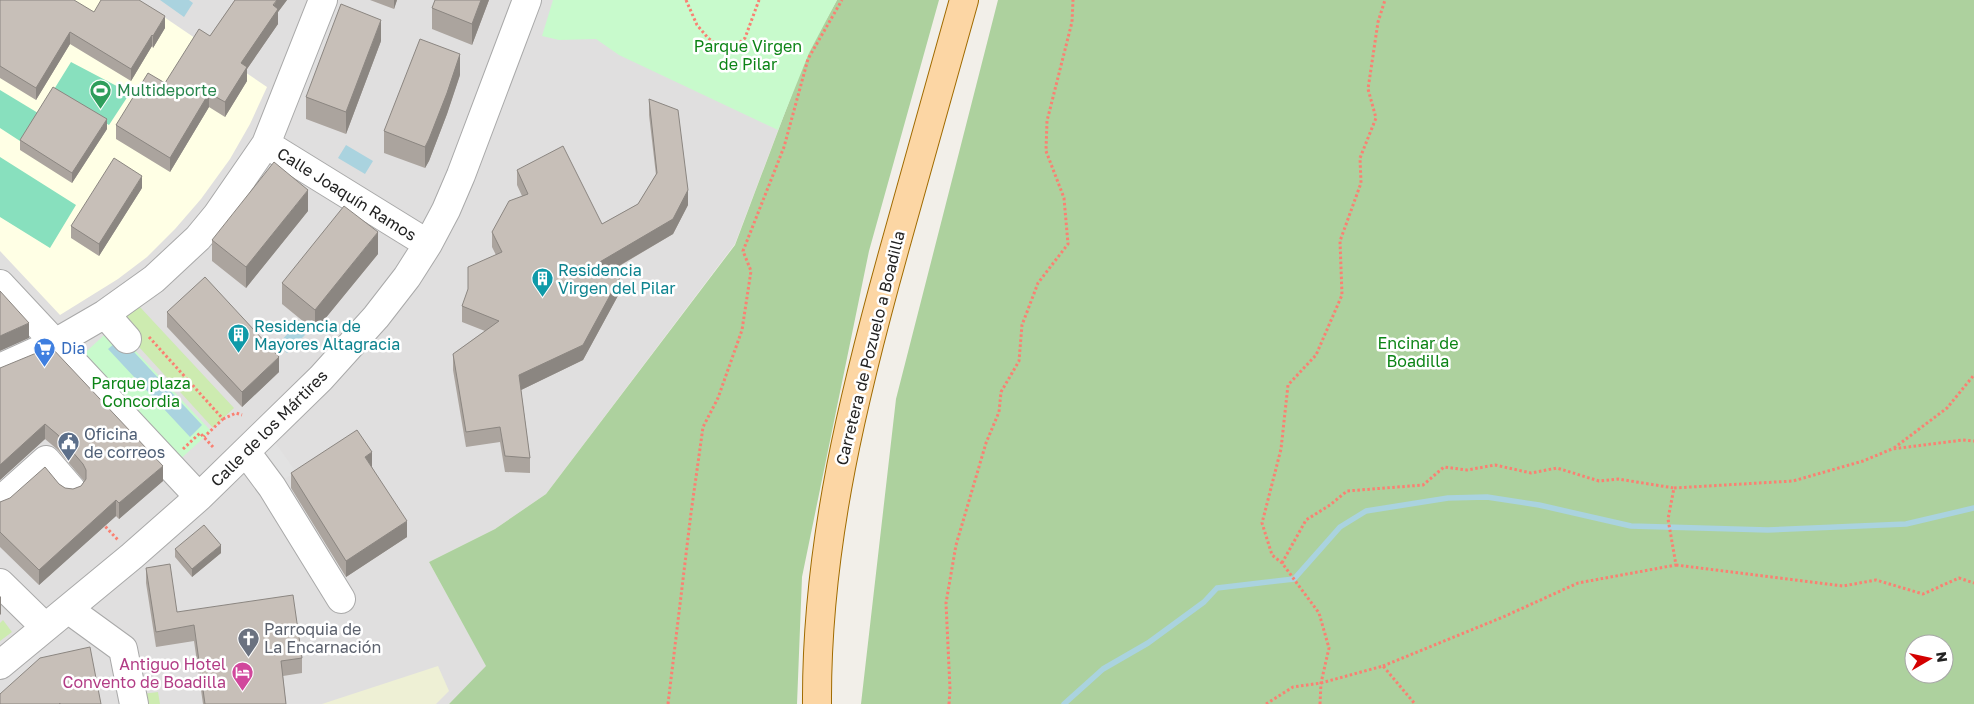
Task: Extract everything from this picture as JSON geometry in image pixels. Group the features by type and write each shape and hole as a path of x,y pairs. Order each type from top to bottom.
{"main road":[{"name":"Carretera de Pozuelo a Boadilla","path":"817,704 819,642 826,559 839,474 849,425 872,330 964,0"}],"street":[{"path":"0,368 55,343 105,314 154,279 183,254 217,215 266,144 323,0"},
{"name":"Calle de los Mártires","path":"0,665 199,497 320,378 376,317 407,277 428,244 446,210 462,174 527,0"},
{"name":"Calle Joaquín Ramos","path":"266,144 428,244"},
{"path":"0,284 199,497"},
{"path":"105,314 137,337"},
{"path":"246,452 272,487 341,600"},
{"path":"0,501 46,460 71,489"},
{"path":"0,583 45,627"},
{"path":"68,609 123,649 134,704"},
{"path":"107,638 106,654 116,704"}],"path":[{"path":"686,0 698,24 708,38 719,46 737,45 746,38 759,0"},
{"path":"668,704 703,427 718,398 742,330 751,271 743,251 784,147 808,59 842,0"},
{"path":"949,704 946,603 956,544 986,443 999,412 1000,392 1019,361 1022,325 1038,283 1068,244 1064,198 1046,151 1047,121 1072,22 1073,0"},
{"path":"1320,704 1321,683 1329,648 1320,613 1282,563 1272,555 1262,523 1281,449 1288,385 1316,355 1342,295 1340,241 1361,183 1360,158 1376,118 1368,90 1378,22 1385,0"},
{"path":"137,337 223,419"},
{"path":"1282,563 1290,545 1306,520 1330,505 1347,491 1423,485 1444,467 1467,470 1495,464 1531,473 1557,468 1599,481 1618,479 1674,488 1793,481 1863,461 1892,449 1947,408 1974,375"},
{"path":"204,437 223,419 236,413 242,416"},
{"path":"179,454 200,433 213,447"},
{"path":"1892,449 1963,440 1974,441"},
{"path":"1674,488 1668,519 1676,565"},
{"path":"96,516 108,530"},
{"path":"1266,704 1293,686 1321,683 1383,666 1503,617 1578,583 1676,565 1843,586 1876,580 1923,594 1959,578 1974,583"},
{"path":"1383,666 1415,704"}],"shaded area":[{"path":"0,0 837,0 807,54 735,244 546,494 495,529 429,562 487,667 449,704 0,704"},
{"path":"0,0 139,0 267,87 250,124 230,159 201,199 175,229 147,257 118,279 60,315 0,251"},
{"path":"267,431 296,472 266,490 241,457"},
{"path":"438,666 449,691 436,704 322,704"}],"green space":[{"name":"Parque Virgen de Pilar","path":"553,0 837,0 809,53 778,130 619,55 596,39 559,40 542,36"},
{"path":"837,0 939,0 869,251 802,577 797,704 449,704 486,666 429,562 495,529 546,494 735,245 807,54"},
{"name":"Encinar de Boadilla","path":"998,0 1974,0 1974,704 861,704 896,399"},
{"name":"Multideporte","path":"71,62 130,93 109,125 53,91"},
{"path":"0,90 38,113 20,141 0,128"},
{"path":"0,157 76,205 50,248 0,217"},
{"path":"139,306 234,408 213,428 118,324"},
{"name":"Parque plaza Concordia","path":"113,327 211,431 175,464 77,360"},
{"path":"3,620 12,632 0,641 0,623"},
{"path":"158,692 160,704 144,704 142,694"}],"water":[{"path":"160,0 189,0 193,3 184,17"},
{"path":"346,145 373,161 365,174 338,158"},
{"path":"295,326 305,335 287,353 278,344"},
{"path":"121,338 202,425 190,437 108,349"}],"building":[{"path":"0,0 74,0 94,12 101,0 139,0 165,16 131,69 70,32 36,88 0,66"},
{"path":"235,0 277,0 273,5 278,9 241,63 247,67 225,102 209,93 170,158 116,125 148,73 165,83 199,29 210,36"},
{"path":"435,0 481,0 472,24 432,8"},
{"path":"341,4 381,20 346,112 306,97"},
{"path":"420,39 460,54 447,93 425,147 384,131"},
{"path":"53,87 107,119 72,173 20,140"},
{"name":"Residencia Virgen del Pilar","path":"649,99 678,110 688,190 673,219 598,263 620,277 583,345 519,375 530,458 505,456 500,427 466,432 453,354 499,321 462,306 468,289 468,267 502,252 492,232 509,201 528,194 517,170 563,146 602,224 638,204 657,173"},
{"path":"114,158 142,176 99,244 71,226"},
{"path":"274,162 308,190 246,267 212,240"},
{"path":"344,206 378,232 315,310 282,283"},
{"name":"Residencia de Mayores Altagracia","path":"205,277 279,357 242,392 167,312"},
{"path":"0,291 29,323 0,336"},
{"path":"51,347 163,466 119,503 116,500 39,570 0,532 0,502 10,498 45,467 59,484 65,488 73,489 81,486 86,479 86,470 58,435 45,424 0,465 0,368"},
{"path":"357,430 372,452 365,457 407,521 346,561 291,473"},
{"path":"204,525 221,545 192,569 175,549"},
{"path":"170,564 177,612 293,595 302,658 281,661 286,704 205,704 194,625 156,632 146,568"},
{"path":"90,647 101,704 0,704 0,694 40,658"}],"waterway":[{"path":"1064,704 1103,669 1148,643 1204,602 1217,588 1294,579 1340,527 1366,511 1448,498 1487,497 1539,505 1631,526 1768,530 1906,524 1974,508"}],"place":[{"name":"Multideporte","path":"101,109"},
{"name":"Residencia Virgen del Pilar","path":"542,298"},
{"name":"Residencia de Mayores Altagracia","path":"238,354"},
{"name":"Dia","path":"45,367"},
{"name":"Oficina de correos","path":"68,462"},
{"name":"Parroquia de La Encarnación","path":"248,657"},
{"name":"Antiguo Hotel Convento de Boadilla","path":"242,692"}]}
